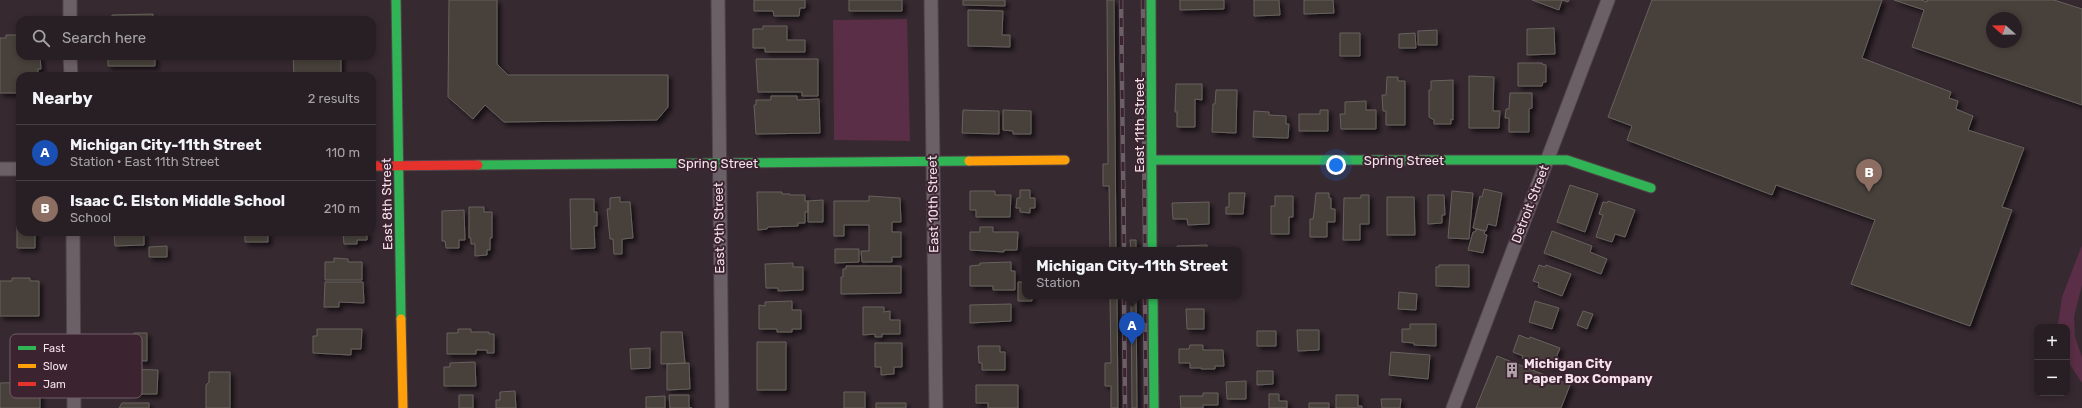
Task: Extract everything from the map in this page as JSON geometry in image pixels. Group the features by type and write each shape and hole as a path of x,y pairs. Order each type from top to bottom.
{"street":[{"path":"70,0 70,16"},
{"name":"East 8th Street","path":"396,0 403,408"},
{"name":"East 9th Street","path":"718,0 718,163 722,408"},
{"name":"East 10th Street","path":"930,0 936,408"},
{"name":"East 11th Street","path":"1151,0 1152,247"},
{"name":"Detroit Street","path":"1453,408 1608,0"},
{"path":"70,60 71,72"},
{"name":"Spring Street","path":"376,166 1065,160"},
{"name":"Spring Street","path":"1152,160 1567,160 1651,188"},
{"path":"0,169 16,169"},
{"path":"73,236 74,334"},
{"path":"1153,299 1154,408"},
{"path":"74,398 74,408"}],"shaded area":[{"path":"907,19 910,141 834,140 833,20"},
{"path":"2082,245 2082,285 2074,317 2075,337 2082,357 2082,383 2070,365 2070,324 2058,324 2062,297"}],"building":[{"path":"449,0 497,0 497,64 508,75 668,75 668,107 657,120 504,122 485,105 473,119 448,97"},
{"path":"754,0 805,0 805,8 800,8 799,16 774,16 773,11 754,11"},
{"path":"849,0 902,0 902,11 849,11"},
{"path":"963,0 1005,0 1005,6 963,5"},
{"path":"1107,0 1114,0 1116,247 1110,247 1109,186 1103,186 1103,164 1108,164"},
{"path":"1180,0 1224,0 1224,9 1180,10"},
{"path":"1254,0 1279,0 1280,15 1254,16"},
{"path":"1304,0 1333,0 1334,13 1304,14"},
{"path":"1532,0 1562,0 1559,10"},
{"path":"1652,0 1882,0 1862,58 1951,92 1949,98 1958,101 1956,109 1973,116 1968,130 2024,148 2002,207 2012,210 1970,326 1851,284 1875,220 1776,185 1772,195 1627,140 1632,126 1608,117"},
{"path":"1894,0 1921,0 1927,2 1927,0 2054,0 2082,9 2082,105 1912,47 1924,10"},
{"path":"968,10 1003,11 1002,35 1010,35 1010,47 968,46"},
{"path":"153,14 153,16 112,16"},
{"path":"763,26 787,26 787,40 805,40 805,52 765,52 765,48 753,48 753,29 763,29"},
{"path":"1554,28 1555,54 1527,55 1527,29"},
{"path":"1437,30 1437,45 1418,45 1418,31"},
{"path":"1340,33 1360,33 1360,56 1340,56"},
{"path":"1415,33 1416,48 1399,48 1399,34"},
{"path":"6,35 16,35 16,60 40,60 41,69 38,69 38,72 16,72 16,93 0,93 0,38 6,38"},
{"path":"756,59 818,59 818,96 802,96 802,92 758,92"},
{"path":"108,60 155,60 155,66 108,66"},
{"path":"293,60 341,60 341,72 294,72"},
{"path":"1518,63 1542,63 1546,65 1546,82 1543,82 1542,86 1518,86"},
{"path":"1469,76 1494,77 1493,111 1500,111 1499,128 1469,128"},
{"path":"1387,77 1398,77 1398,81 1405,81 1405,125 1386,125 1386,111 1383,111 1382,95 1386,95"},
{"path":"1453,80 1453,120 1451,119 1451,124 1434,124 1434,120 1429,117 1429,90 1431,90 1431,81"},
{"path":"1176,84 1202,84 1202,100 1195,99 1195,127 1177,127 1177,112 1175,112"},
{"path":"1216,90 1237,90 1236,133 1212,132 1213,104 1215,104"},
{"path":"1510,93 1532,93 1532,108 1529,109 1529,132 1509,132 1509,118 1505,118 1506,109 1509,109"},
{"path":"771,96 797,96 797,100 819,99 820,133 756,134 754,105 756,105 756,100 771,100"},
{"path":"1366,101 1366,110 1376,110 1376,129 1341,129 1340,114 1345,114 1345,102"},
{"path":"963,110 999,111 999,134 962,133"},
{"path":"1003,110 1031,111 1031,134 1013,134 1013,131 1003,130"},
{"path":"1320,110 1328,110 1328,131 1299,131 1299,114 1320,114"},
{"path":"1254,111 1269,112 1269,115 1286,116 1286,124 1289,124 1288,138 1253,137"},
{"path":"1570,185 1598,194 1585,232 1557,222"},
{"path":"1484,189 1502,193 1496,226 1488,224 1486,231 1473,228 1480,196 1482,197"},
{"path":"1020,190 1030,190 1030,198 1035,198 1035,208 1030,208 1030,213 1020,212 1020,208 1016,208 1017,198 1020,198"},
{"path":"970,191 995,191 995,195 1011,195 1010,217 976,217 976,210 970,210"},
{"path":"1452,191 1473,193 1469,239 1448,238"},
{"path":"757,192 782,192 782,194 805,195 805,201 808,201 808,212 805,212 805,223 798,223 798,226 768,227 767,229 758,230"},
{"path":"1229,193 1245,193 1243,214 1226,214 1226,207 1229,207"},
{"path":"1316,193 1329,193 1329,198 1331,198 1331,209 1335,209 1335,222 1327,222 1327,237 1310,237 1310,219 1313,219"},
{"path":"1361,195 1369,195 1369,224 1360,224 1360,240 1343,240 1344,198 1361,198"},
{"path":"1428,195 1444,195 1445,215 1442,215 1442,223 1428,224"},
{"path":"869,196 900,198 901,222 892,222 892,232 901,232 901,257 892,257 892,262 862,262 861,251 869,251 869,225 844,225 844,236 834,236 834,201 869,201"},
{"path":"1275,196 1293,196 1293,217 1289,217 1289,234 1271,234 1271,206 1275,206"},
{"path":"620,197 620,202 630,202 633,238 622,239 622,254 614,254 613,239 610,239 607,209 610,209 610,198"},
{"path":"1387,197 1414,197 1415,235 1387,235"},
{"path":"570,199 594,199 594,212 597,212 597,226 594,226 595,248 571,249"},
{"path":"823,200 823,222 808,222 808,201"},
{"path":"1608,201 1635,210 1625,237 1615,234 1612,242 1596,237 1603,215 1599,214 1603,202 1607,203"},
{"path":"1209,202 1209,224 1188,225 1187,219 1173,219 1172,203"},
{"path":"469,207 484,207 484,212 492,212 492,238 490,238 490,250 487,250 487,255 475,256 475,244 471,244 471,238 469,238"},
{"path":"464,210 465,240 459,240 459,248 446,248 445,241 442,241 442,211"},
{"path":"980,227 993,227 993,232 1018,232 1017,250 1004,250 1004,252 970,250 970,232 980,232"},
{"path":"1476,229 1485,231 1484,234 1487,235 1483,253 1468,250 1473,232 1475,232"},
{"path":"1552,231 1592,246 1590,252 1607,259 1601,274 1544,253"},
{"path":"17,236 35,236 35,248 17,248"},
{"path":"114,236 144,236 144,245 115,246"},
{"path":"245,236 268,236 268,242 245,242"},
{"path":"343,236 367,236 367,240 357,240 357,244 344,244"},
{"path":"1130,240 1136,240 1136,247 1131,247"},
{"path":"1207,245 1207,247 1177,247"},
{"path":"167,246 167,257 149,257 149,247"},
{"path":"835,249 859,249 859,262 835,263"},
{"path":"334,258 348,259 348,262 362,262 362,280 325,280 325,262 334,262"},
{"path":"1011,262 1011,271 1015,271 1015,290 993,290 993,286 970,286 970,266 980,265 980,263"},
{"path":"793,263 793,267 803,267 803,290 778,291 778,288 766,288 765,264"},
{"path":"1439,265 1469,265 1469,287 1436,286 1436,267 1439,267"},
{"path":"1539,265 1545,267 1546,265 1571,274 1562,296 1538,287 1539,283 1533,281"},
{"path":"846,266 901,266 901,293 841,294 841,277 843,277 843,269 846,269"},
{"path":"12,278 30,278 30,281 39,281 39,316 0,316 0,281 12,281"},
{"path":"325,282 363,282 364,303 339,302 339,307 324,307"},
{"path":"1018,282 1022,282 1022,299 1032,299 1032,301 1018,301"},
{"path":"1399,292 1417,294 1416,310 1398,309"},
{"path":"1110,299 1117,299 1118,408 1111,408 1111,386 1105,386 1105,363 1111,363"},
{"path":"1131,299 1136,299 1137,408 1132,408"},
{"path":"792,301 792,310 801,310 801,329 792,329 792,332 777,332 777,329 759,329 759,305 765,306 765,302"},
{"path":"1535,301 1559,308 1552,329 1529,322"},
{"path":"1011,304 1011,321 970,323 970,305"},
{"path":"863,307 884,307 884,312 890,311 890,320 900,320 900,334 882,334 882,337 875,337 875,334 863,335"},
{"path":"1186,309 1204,309 1204,329 1187,329"},
{"path":"1583,311 1593,314 1587,329 1577,325"},
{"path":"1410,324 1436,324 1436,346 1414,345 1414,343 1402,342 1402,329 1410,329"},
{"path":"317,329 362,329 361,349 351,349 351,355 313,353 313,336 317,336"},
{"path":"458,329 471,329 471,332 489,332 489,334 494,334 494,353 487,353 487,350 476,350 476,354 447,354 447,333 458,333"},
{"path":"1297,330 1319,330 1319,350 1298,351"},
{"path":"1257,331 1276,331 1276,346 1257,346"},
{"path":"661,332 682,332 685,363 661,364"},
{"path":"147,333 147,361 142,361 142,334 134,334"},
{"path":"1519,335 1529,339 1530,337 1560,348 1553,366 1534,359 1533,362 1522,358 1523,356 1513,352"},
{"path":"757,342 786,342 786,390 757,390"},
{"path":"875,343 902,343 902,367 894,367 894,374 881,375 881,367 875,367"},
{"path":"1190,345 1203,345 1203,350 1223,350 1224,366 1215,366 1215,369 1201,369 1190,368 1190,363 1179,363 1179,349 1189,349"},
{"path":"978,346 1000,346 1000,352 1005,352 1005,370 982,370 982,363 979,363"},
{"path":"650,348 650,368 631,369 630,349"},
{"path":"1391,352 1430,355 1428,379 1389,375"},
{"name":"Michigan City Paper Box Company","path":"1497,356 1570,385 1561,408 1476,408"},
{"path":"475,362 476,386 444,386 444,367 450,367 450,363"},
{"path":"689,363 690,389 667,390 667,364"},
{"path":"142,370 158,370 157,394 142,394"},
{"path":"1257,371 1273,371 1273,384 1257,385"},
{"path":"209,372 230,372 230,408 206,408 206,385 209,382"},
{"path":"1246,381 1246,399 1227,399 1226,382"},
{"path":"0,383 10,383 10,398 40,398 40,408 0,408"},
{"path":"976,385 1018,385 1018,408 988,408 988,403 976,403"},
{"path":"515,391 516,408 496,408 496,400 500,400 500,392"},
{"path":"844,392 865,392 865,408 844,408"},
{"path":"1203,393 1218,393 1218,405 1203,405 1203,408 1181,408 1180,396 1203,396"},
{"path":"1269,394 1279,394 1279,401 1287,401 1287,408 1269,408"},
{"path":"459,395 473,395 473,408 459,408"},
{"path":"669,395 689,395 689,407 692,408 670,408"},
{"path":"1336,395 1358,395 1358,406 1362,406 1362,408 1336,408"},
{"path":"665,396 665,408 646,408 646,397"},
{"path":"1381,399 1401,399 1400,408 1382,408"},
{"path":"122,403 149,403 149,408 119,408"},
{"path":"876,403 906,403 906,408 876,408"},
{"path":"1309,403 1329,403 1329,408 1309,408"}],"railway":[{"path":"1121,0 1124,247"},
{"path":"1143,0 1145,247"},
{"path":"1124,299 1125,408"},
{"path":"1145,299 1146,408"}],"traffic: fast":[{"path":"396,0 401,319"},
{"path":"1151,0 1152,247"},
{"path":"1152,160 1567,160 1651,188"},
{"path":"478,165 969,161"},
{"path":"1153,299 1154,408"}],"traffic: slow":[{"path":"969,161 1065,160"},
{"path":"401,319 403,408"}],"traffic: jam":[{"path":"376,166 478,165"}],"place":[{"name":"Isaac C. Elston Middle School","path":"1869,192"},
{"name":"Michigan City-11th Street","path":"1132,345"},
{"name":"Michigan City Paper Box Company","path":"1512,370"}]}
